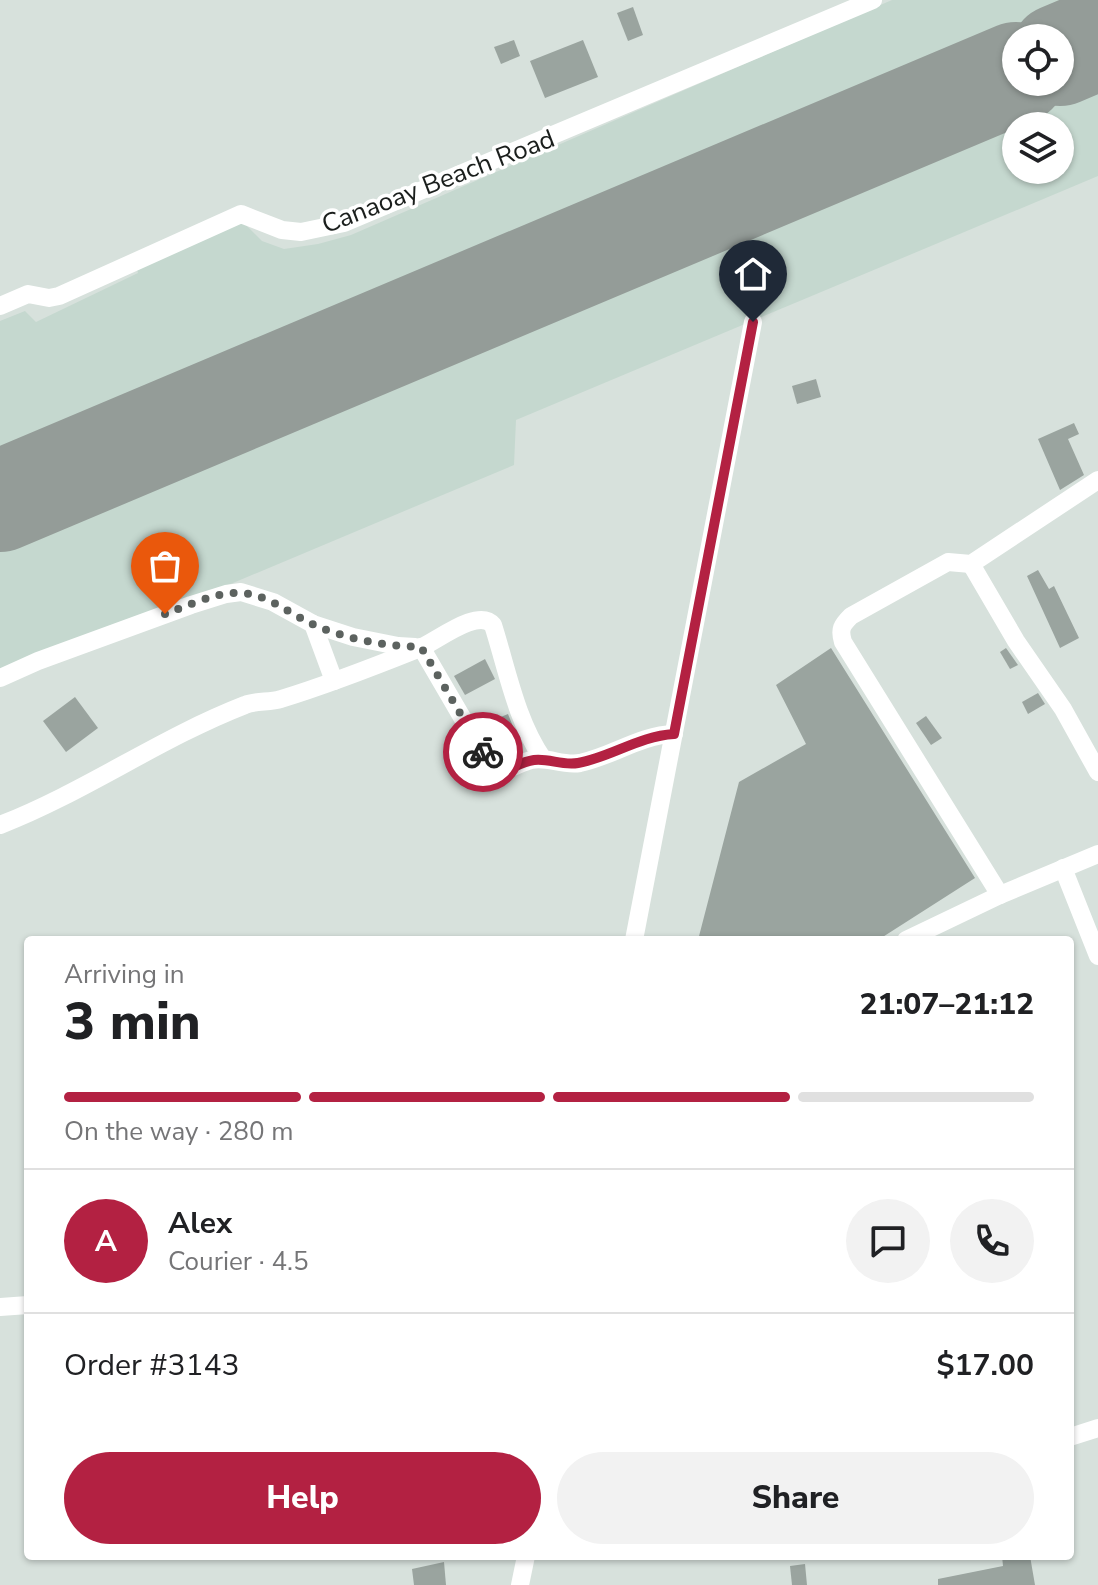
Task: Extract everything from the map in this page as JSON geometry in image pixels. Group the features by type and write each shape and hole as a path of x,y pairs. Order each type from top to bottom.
{"street":[{"name":"Canaoay Beach Road","path":"0,306 28,294 49,298 59,296 241,214 282,230 301,232 344,223 873,0"},
{"path":"635,936 753,322"},
{"path":"1000,895 843,642 840,632 851,616 948,562 971,564 1098,480"},
{"path":"971,564 1016,641 1063,709 1098,772"},
{"path":"0,678 52,656 226,594 241,592 257,596 313,624 382,643 421,647"},
{"path":"0,825 54,803 148,751 247,704 276,701 334,681 421,647 469,621 481,618 493,625 534,747 543,759"},
{"path":"313,624 334,681"},
{"path":"421,647 491,767 500,771 543,759 565,765 580,763 654,735 674,734"},
{"path":"914,936 1000,895 1098,854"},
{"path":"1063,868 1098,956"},
{"path":"0,1307 24,1305"},
{"path":"1074,1436 1098,1428"},
{"path":"520,1585 525,1560"}],"shaded area":[{"path":"892,0 1098,0 1098,176 516,420 514,465 233,583 0,673 0,321 25,311 36,322 138,273 136,266 241,220 262,241 284,249 351,235"}],"building":[{"path":"633,7 643,35 628,41 617,13"},
{"path":"514,40 520,56 501,64 494,47"},
{"path":"583,40 598,77 545,98 530,61"},
{"path":"816,379 821,397 797,404 792,386"},
{"path":"1074,423 1079,434 1068,439 1084,475 1060,490 1038,439"},
{"path":"1038,570 1049,589 1054,586 1079,638 1060,648 1027,576"},
{"path":"831,648 975,878 884,936 699,936 739,782 806,744 776,685"},
{"path":"1006,648 1018,665 1010,669 1000,652"},
{"path":"485,659 495,679 465,695 454,676"},
{"path":"1038,693 1045,704 1028,714 1022,702"},
{"path":"75,697 98,728 66,752 43,721"},
{"path":"508,714 516,734 494,743 486,723"},
{"path":"926,716 942,738 931,745 916,723"},
{"path":"1002,1560 1031,1560 1035,1585 938,1585 938,1579 1003,1566"},
{"path":"444,1562 446,1585 414,1585 412,1569"},
{"path":"805,1564 807,1585 792,1585 790,1566"}],"runway":[{"path":"1074,49 1098,39"},
{"path":"0,501 1002,79"}],"way so far":[{"path":"165,614 241,592 273,602 313,624 353,637 421,647 483,752"}],"route":[{"path":"483,752 491,767 500,771 543,759 565,765 580,763 654,735 674,734 753,322"}]}
